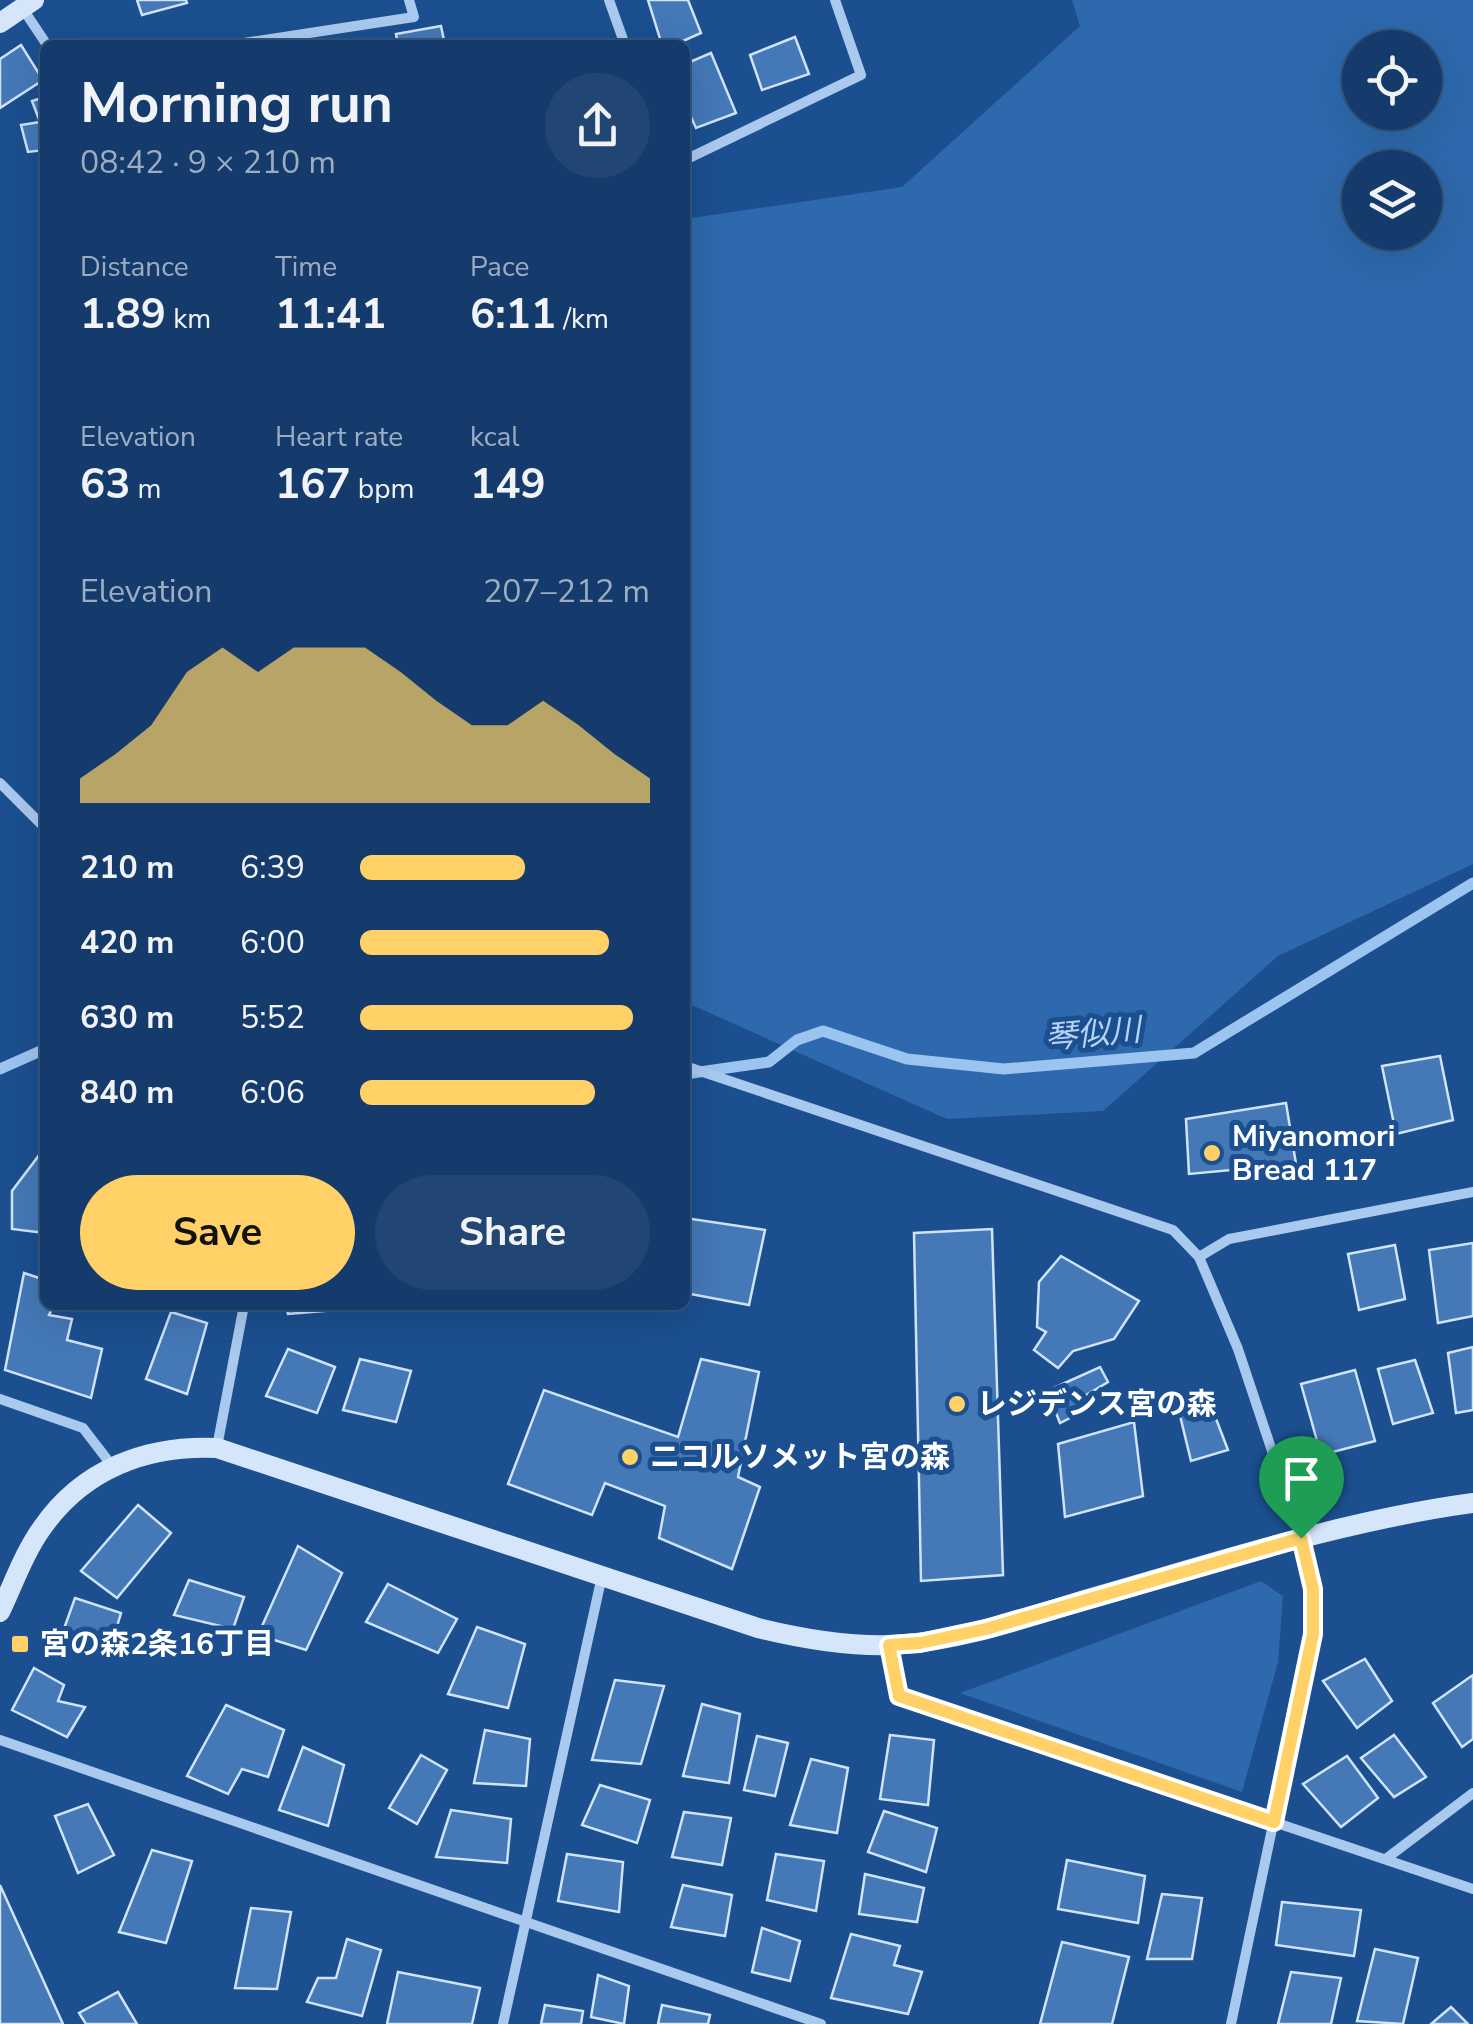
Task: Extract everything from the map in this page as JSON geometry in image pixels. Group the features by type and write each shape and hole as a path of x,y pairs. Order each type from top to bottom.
{"street":[{"path":"263,40 414,17 409,0"},
{"path":"610,0 623,40"},
{"path":"690,158 861,76 834,0"},
{"path":"0,23 28,4 45,40"},
{"path":"0,783 40,823"},
{"path":"690,1068 1173,1230 1198,1257 1238,1348 1301,1538 1313,1589 1313,1634 1231,2024"},
{"path":"1198,1257 1229,1239 1473,1192"},
{"path":"217,1448 243,1310"},
{"path":"0,1399 83,1428 113,1467"},
{"path":"0,1612 39,1531 63,1501 87,1480 113,1467 148,1452 183,1446 217,1448 812,1642 920,1643 986,1629 1301,1538 1406,1512 1473,1503"},
{"path":"503,2024 602,1576"},
{"path":"889,1645 899,1696 1473,1888"},
{"path":"0,1740 821,2024"},
{"path":"1387,1858 1473,1792"}],"shaded area":[{"path":"1072,0 1473,0 1473,864 1278,956 1103,1111 947,1119 690,1004 690,218 902,187 1080,26"},
{"path":"1261,1581 1283,1596 1278,1662 1242,1792 960,1693"}],"building":[{"path":"137,0 186,0 187,3 142,15"},
{"path":"648,0 688,0 701,33 685,40 660,40"},
{"path":"441,26 444,40 397,40 396,34"},
{"path":"795,37 809,74 762,90 750,55"},
{"path":"21,45 40,75 40,82 0,108 0,59"},
{"path":"711,53 736,113 696,128 690,115 690,62"},
{"path":"40,99 40,122 32,101"},
{"path":"40,122 40,151 28,152 21,125"},
{"path":"1440,1056 1453,1120 1396,1134 1382,1066"},
{"path":"1286,1103 1296,1164 1189,1174 1186,1119"},
{"path":"40,1154 40,1232 12,1229 12,1191"},
{"path":"690,1219 765,1230 749,1305 690,1294"},
{"name":"レジデンス宮の森","path":"992,1229 1003,1575 921,1581 914,1233"},
{"path":"1473,1243 1473,1316 1438,1323 1429,1250"},
{"path":"1395,1245 1405,1299 1359,1310 1348,1254"},
{"path":"1061,1256 1139,1301 1114,1339 1073,1351 1058,1368 1034,1350 1046,1332 1037,1327 1039,1282"},
{"path":"24,1273 40,1278 40,1310 52,1310 49,1315 72,1319 67,1340 102,1349 91,1398 5,1370"},
{"path":"287,1310 335,1310 288,1314"},
{"path":"171,1312 207,1323 187,1394 146,1379"},
{"path":"1473,1347 1473,1410 1456,1413 1448,1353"},
{"path":"288,1349 335,1367 317,1413 266,1396"},
{"path":"360,1359 411,1371 396,1422 343,1410"},
{"name":"ニコルソメット宮の森","path":"701,1359 759,1372 738,1477 760,1487 732,1569 659,1538 665,1506 605,1483 592,1515 508,1484 544,1390 678,1437"},
{"path":"1415,1360 1433,1413 1393,1424 1378,1369"},
{"path":"1100,1367 1108,1382 1083,1397 1090,1408 1060,1423 1047,1391"},
{"path":"1355,1370 1375,1441 1321,1455 1301,1384"},
{"path":"1205,1390 1228,1450 1191,1461 1176,1399"},
{"path":"1134,1422 1143,1496 1065,1517 1058,1444"},
{"path":"138,1505 171,1533 117,1598 81,1571"},
{"path":"298,1546 342,1573 306,1650 258,1635"},
{"path":"189,1580 244,1597 233,1629 174,1615"},
{"path":"388,1584 457,1619 438,1653 366,1622"},
{"path":"75,1598 121,1613 109,1653 61,1637"},
{"path":"477,1627 525,1644 508,1708 448,1694"},
{"path":"1365,1659 1392,1701 1357,1728 1323,1681"},
{"path":"34,1668 64,1685 58,1701 85,1707 67,1737 12,1710"},
{"path":"1473,1675 1473,1739 1462,1747 1433,1703"},
{"path":"615,1680 664,1686 641,1764 592,1760"},
{"path":"702,1704 740,1714 729,1783 683,1776"},
{"path":"226,1705 284,1730 268,1777 242,1769 228,1794 187,1776"},
{"path":"485,1730 530,1739 526,1786 474,1783"},
{"path":"890,1735 934,1740 928,1805 880,1799"},
{"path":"1394,1735 1426,1777 1394,1797 1361,1758"},
{"path":"757,1736 788,1743 775,1796 744,1790"},
{"path":"303,1747 344,1765 328,1826 279,1810"},
{"path":"421,1755 447,1770 417,1824 389,1808"},
{"path":"1347,1756 1378,1798 1341,1827 1303,1784"},
{"path":"811,1759 848,1768 837,1833 790,1825"},
{"path":"600,1785 650,1800 637,1843 582,1825"},
{"path":"88,1804 114,1855 78,1873 55,1816"},
{"path":"451,1810 511,1819 507,1863 436,1857"},
{"path":"884,1811 937,1828 926,1872 868,1852"},
{"path":"684,1812 731,1818 722,1865 672,1857"},
{"path":"152,1850 192,1861 166,1943 119,1932"},
{"path":"567,1854 623,1862 619,1912 558,1901"},
{"path":"776,1854 824,1861 816,1911 767,1900"},
{"path":"1067,1860 1145,1876 1138,1923 1058,1909"},
{"path":"865,1874 924,1888 917,1922 859,1914"},
{"path":"0,1885 63,2024 0,2024"},
{"path":"683,1885 732,1895 725,1936 671,1927"},
{"path":"1162,1894 1202,1898 1192,1959 1147,1959"},
{"path":"1282,1902 1361,1910 1354,1956 1276,1945"},
{"path":"251,1908 291,1912 277,1989 235,1988"},
{"path":"762,1928 800,1941 790,1981 752,1972"},
{"path":"851,1934 900,1946 894,1965 922,1972 908,2014 831,1998"},
{"path":"347,1939 381,1950 362,2016 307,2002 318,1978 336,1978"},
{"path":"1062,1942 1129,1957 1112,2024 1040,2024"},
{"path":"1375,1949 1418,1958 1403,2024 1357,2021"},
{"path":"398,1972 480,1988 472,2024 387,2024"},
{"path":"1291,1972 1341,1978 1331,2024 1278,2024"},
{"path":"598,1975 629,1986 624,2024 591,2017"},
{"path":"118,1992 137,2024 86,2024 79,2013"},
{"path":"545,2005 583,2011 581,2024 541,2024"},
{"path":"662,2005 710,2015 708,2024 658,2024"},
{"path":"1451,2007 1468,2024 1431,2024"}],"waterway":[{"name":"琴似川","path":"690,1073 769,1062 797,1040 823,1031 907,1059 1004,1069 1194,1053 1473,883"},
{"name":"琴似川","path":"0,1069 40,1051"}],"place":[{"name":"Miyanomori Bread 117","path":"1212,1153"},
{"name":"レジデンス宮の森","path":"957,1404"},
{"name":"ニコルソメット宮の森","path":"630,1457"},
{"name":"宮の森2条16丁目","path":"20,1644"}],"route":[{"path":"1301,1538 1313,1589 1313,1634 1274,1822 899,1696 889,1645 920,1643 986,1629 1301,1538"}]}
